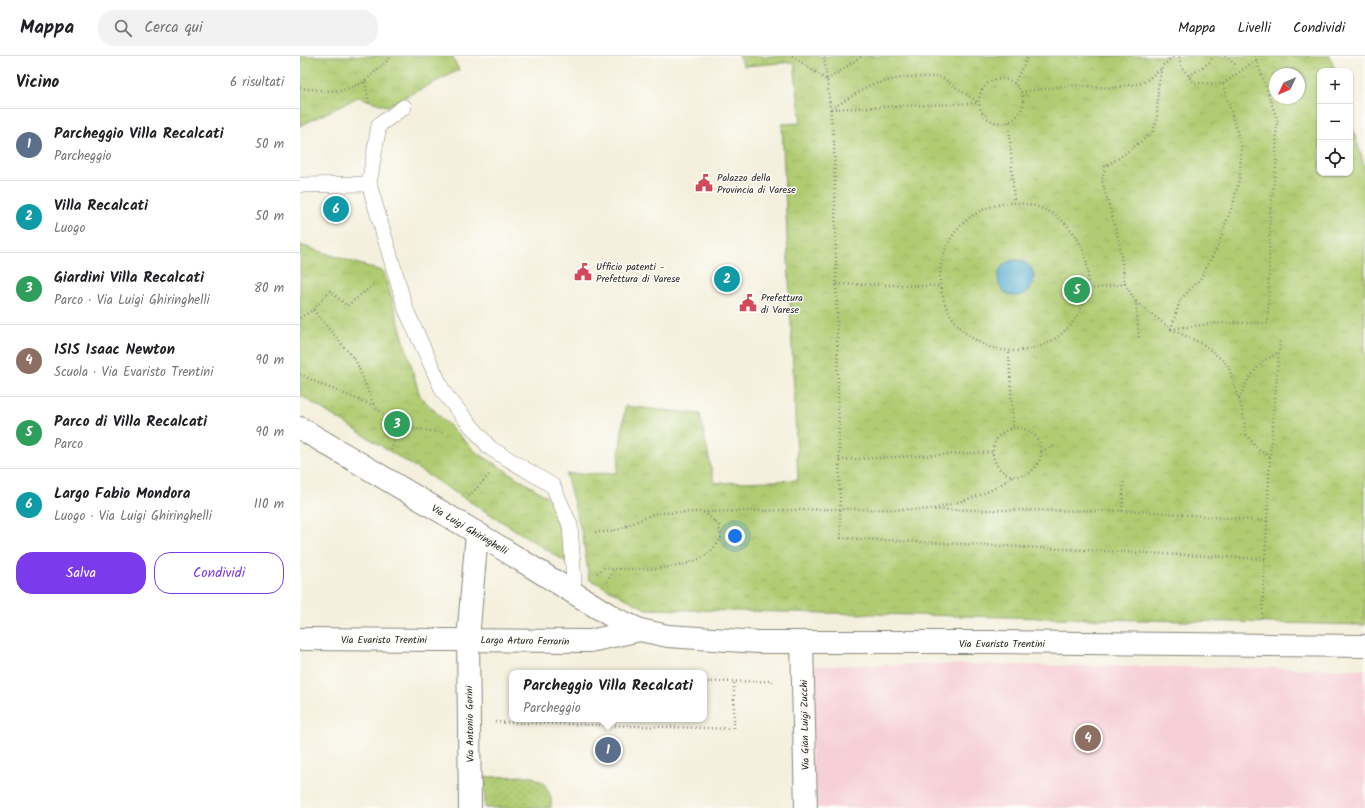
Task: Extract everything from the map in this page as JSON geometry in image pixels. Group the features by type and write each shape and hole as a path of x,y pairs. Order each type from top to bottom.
{"street":[{"name":"Via Luigi Ghiringhelli","path":"300,428 477,533 616,619 640,630"},
{"name":"Largo Arturo Ferrarin","path":"477,533 468,639 590,641 640,630"},
{"name":"Via Evaristo Trentini","path":"640,630 668,636 758,642 1365,646"},
{"name":"Via Evaristo Trentini","path":"300,639 468,639"},
{"name":"Via Antonio Gorini","path":"468,639 470,808"},
{"name":"Via Gian Luigi Zucchi","path":"802,642 806,808"}],"lane":[{"path":"404,107 379,125 369,184 406,310 444,393 490,448 553,486 570,525 574,581"},
{"path":"300,185 369,184"}],"path":[{"path":"300,88 340,91 365,82 392,56"},
{"path":"792,56 827,80"},
{"path":"824,56 834,142 841,538 1265,559"},
{"path":"827,80 862,56"},
{"path":"1014,84 1028,56"},
{"path":"1174,56 1162,66 1158,88 1157,120 1152,133 1119,158 1105,166 1102,181 1119,241 1125,284 1136,302 1171,329 1203,344 1228,365 1242,409 1246,434 1260,451 1270,456"},
{"path":"1179,56 1181,66 1194,82 1223,84 1256,60"},
{"path":"1189,76 1210,62 1213,56"},
{"path":"1225,56 1236,65"},
{"path":"1171,329 1216,323 1268,323 1270,212 1276,166 1277,119 1255,56"},
{"path":"1021,92 1074,85 1110,88 1143,82 1162,69"},
{"path":"831,109 870,85 905,77 941,77 979,102"},
{"path":"1000,79 1014,84 1021,92 1023,101 1022,107 1019,113 1009,122 995,123 989,120 980,109 979,102 982,89 994,80 1000,79"},
{"path":"365,82 369,105"},
{"path":"1171,329 1180,300 1200,279 1217,248 1234,202 1240,176 1241,146 1223,84"},
{"path":"831,109 979,102"},
{"path":"1009,122 1014,202"},
{"path":"1014,202 1037,205 1058,216 1075,232 1086,253 1090,276 1089,289 1076,320 1059,337 1038,348 1009,353 976,341 956,324 943,300 940,286 941,266 947,245 958,228 974,214 993,205 1014,202"},
{"path":"300,318 313,310 330,291 347,306 393,268"},
{"path":"836,284 940,286"},
{"path":"1089,289 1125,284"},
{"path":"1136,302 1139,338"},
{"path":"313,310 356,360 374,406"},
{"path":"1262,620 1270,456 1280,340"},
{"path":"1239,400 1249,378 1263,361 1279,352"},
{"path":"1009,353 1013,428"},
{"path":"300,374 320,384 374,406 398,426 467,436 477,432"},
{"path":"390,456 398,426"},
{"path":"1013,428 1025,429 1035,436 1041,451 1040,459 1032,470 1025,474 1013,475 1004,471 998,466 995,460 994,452 997,440 1001,434 1013,428"},
{"path":"1041,451 1054,446"},
{"path":"839,460 994,452"},
{"path":"468,496 506,458"},
{"path":"930,510 977,497 1006,481 1013,475"},
{"path":"1122,511 1124,479"},
{"path":"570,525 582,531 604,532 618,530 655,513 840,509 1122,511 1267,521"},
{"path":"607,582 614,569 661,568 686,563 706,555 721,539 719,526 705,513"},
{"path":"493,722 734,730 734,681"},
{"path":"707,682 803,681"}],"shaded area":[{"path":"924,664 1365,669 1365,808 812,808 811,666"}],"green space":[{"path":"300,56 452,56 459,70 387,106 358,97 300,126"},
{"path":"739,56 1330,56 1334,68 1317,68 1317,176 1353,176 1353,129 1365,168 1365,625 646,609 589,579 583,538 566,474 617,473 625,406 700,414 714,483 798,480 782,124 801,123 794,62 744,66"},
{"path":"300,245 384,272 420,396 476,452 557,503 571,565 300,395"},
{"path":"531,776 544,783 551,797 551,808 485,808 485,777"}],"water":[{"path":"1020,260 1029,265 1033,271 1033,285 1029,291 1020,296 1012,296 1003,291 999,285 998,274 1003,265 1009,261"}],"place":[{"name":"Palazzo della Provincia di Varese","path":"704,183"},
{"name":"Largo Fabio Mondora","path":"336,209"},
{"name":"Ufficio patenti - Prefettura di Varese","path":"583,272"},
{"name":"Villa Recalcati","path":"727,279"},
{"name":"Parco di Villa Recalcati","path":"1077,290"},
{"name":"Prefettura di Varese","path":"748,303"},
{"name":"Giardini Villa Recalcati","path":"397,424"},
{"name":"ISIS Isaac Newton","path":"1088,738"},
{"name":"Parcheggio Villa Recalcati","path":"608,750"}]}
